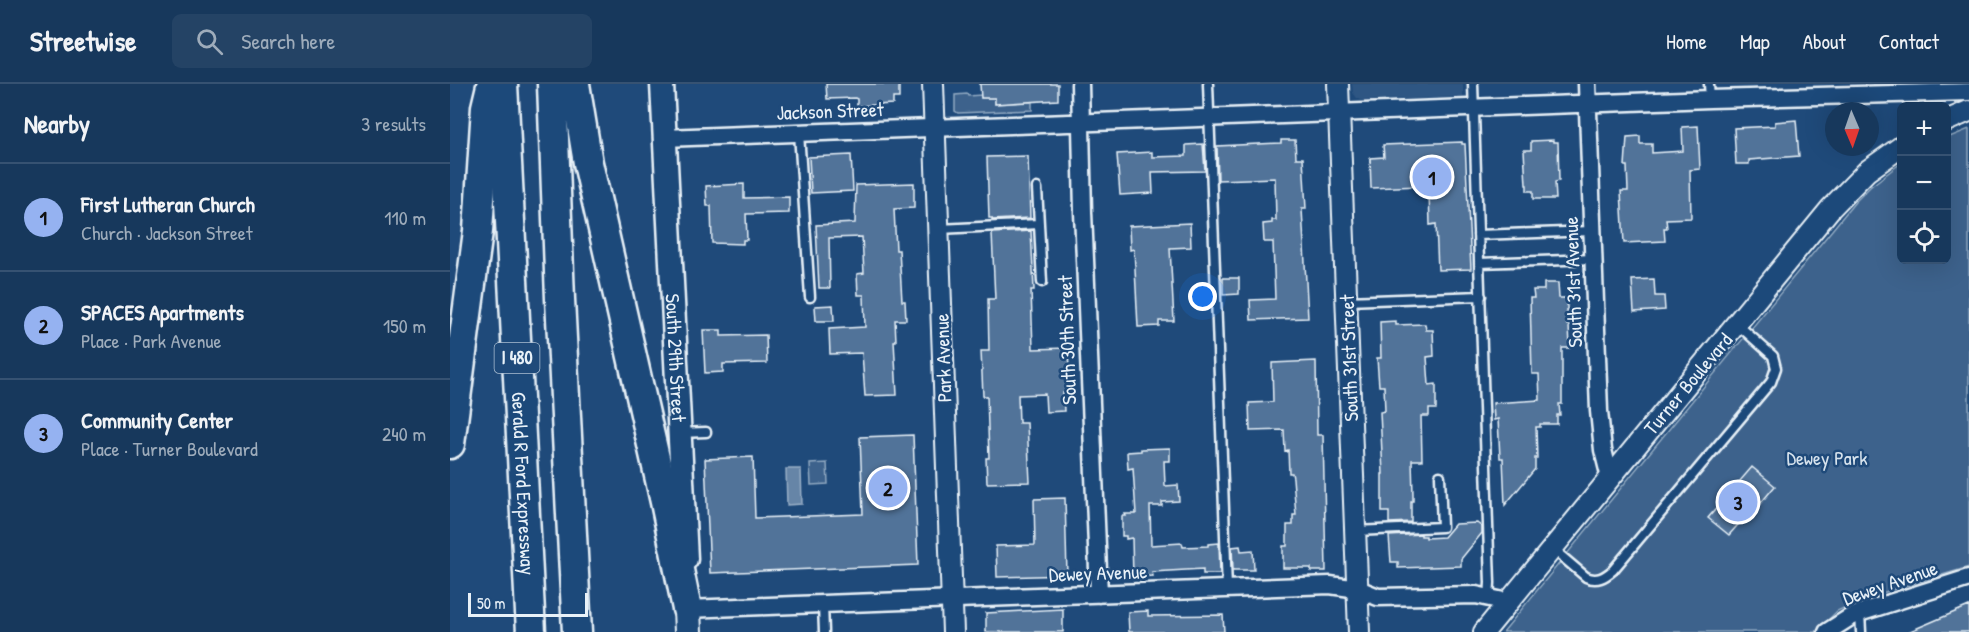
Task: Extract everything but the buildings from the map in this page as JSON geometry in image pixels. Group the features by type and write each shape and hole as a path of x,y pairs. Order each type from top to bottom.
{"highway":[{"path":"450,444 478,231 486,107 492,84"},
{"name":"Gerald R Ford Expressway","path":"503,84 531,632"},
{"name":"I 480","path":"552,84 560,299 577,632"},
{"path":"575,84 588,163 651,436 688,620"}],"main road":[{"name":"South 29th Street","path":"662,84 685,518 688,620"}],"street":[{"name":"Park Avenue","path":"933,84 953,632"},
{"name":"South 30th Street","path":"1080,84 1099,594"},
{"name":"South 31st Street","path":"1338,84 1359,632"},
{"name":"South 31st Avenue","path":"1587,84 1600,424 1610,478"},
{"name":"Jackson Street","path":"664,138 1587,104 1709,91 1969,92"},
{"path":"1951,119 1969,111"},
{"name":"Turner Boulevard","path":"1484,632 1843,195 1867,171 1897,150"},
{"name":"Dewey Avenue","path":"1827,632 1860,613 1969,578"},
{"name":"Dewey Avenue","path":"688,620 823,604 1330,585 1358,589 1385,598 1476,595 1508,602"}],"lane":[{"path":"1208,84 1227,589"},
{"path":"1473,84 1490,583 1488,598"},
{"path":"799,133 810,297"},
{"path":"1037,188 1042,282"},
{"path":"939,229 1039,224"},
{"path":"1479,236 1592,231"},
{"path":"1479,263 1594,259"},
{"path":"1347,301 1481,296"},
{"path":"1553,549 1586,577 1592,580 1606,576 1764,390 1775,374 1773,356 1737,324"},
{"path":"679,433 706,432"},
{"path":"1356,531 1442,527 1440,476"},
{"path":"823,604 824,632"},
{"path":"1860,613 1861,632"}],"shaded area":[{"path":"1352,84 1463,84 1463,97 1363,101 1353,93"},
{"path":"786,469 801,469 802,504 787,505"}],"green space":[{"path":"967,94 968,96 981,95 981,98 995,98 995,104 1032,102 1032,110 958,113 955,111 955,95"},
{"name":"Dewey Park","path":"1969,129 1969,567 1865,598 1837,611 1816,632 1503,632 1855,202 1897,166 1897,264 1951,264 1951,136"},
{"path":"827,463 828,484 811,485 810,464"}],"place":[{"name":"First Lutheran Church","path":"1432,177"},
{"name":"SPACES Apartments","path":"888,488"},
{"name":"Community Center","path":"1738,502"}]}
